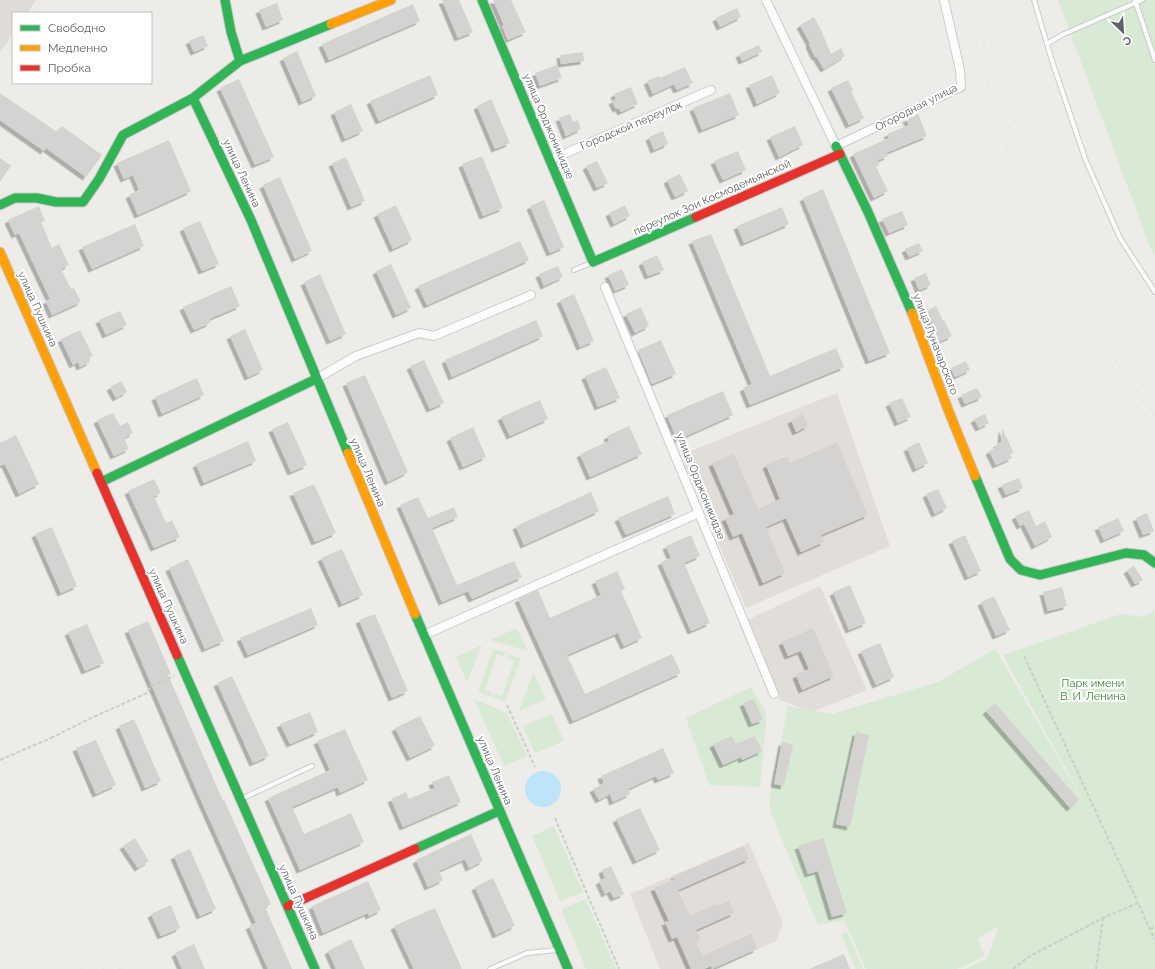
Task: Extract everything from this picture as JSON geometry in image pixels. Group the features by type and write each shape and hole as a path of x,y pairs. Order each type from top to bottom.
{"street":[{"path":"225,0 231,32 240,61"},
{"path":"0,205 15,198 37,198 56,202 83,202 99,179 123,135 193,98 240,61 392,0"},
{"name":"улица Орджоникидзе","path":"482,0 593,262"},
{"name":"улица Луначарского","path":"766,0 868,212 912,312 949,412 1010,558 1021,570 1040,575 1126,553 1144,554 1155,563"},
{"name":"Огородная улица","path":"838,150 961,87 960,70 944,0"},
{"name":"Городской переулок","path":"550,160 711,90"},
{"name":"улица Ленина","path":"193,98 251,220 424,635 499,812 568,969"},
{"name":"переулок Зои Космодемьянской","path":"593,262 838,150"},
{"name":"улица Пушкина","path":"0,252 315,969"},
{"name":"улица Орджоникидзе","path":"605,287 774,694"},
{"path":"101,482 316,379 356,356 419,333 434,336 531,295"},
{"path":"424,635 699,514"},
{"path":"288,906 499,812"}],"lane":[{"path":"1034,0 1053,64 1086,161 1120,238 1155,292"},
{"path":"1048,43 1135,1 1142,0"},
{"path":"1135,1 1155,60"},
{"path":"574,270 593,262"},
{"path":"240,799 312,766"},
{"path":"490,969 527,953 560,950"}],"path":[{"path":"1024,656 1155,940"},
{"path":"0,760 147,693 151,686 184,671"},
{"path":"507,705 535,767"},
{"path":"555,818 620,969"},
{"path":"1013,969 1030,956 1103,918 1138,903"},
{"path":"1096,969 1103,918"},
{"path":"1150,929 1155,927"}],"shaded area":[{"path":"0,0 36,0 28,12 12,12 12,35 0,52"},
{"path":"837,393 890,546 746,608 681,455"},
{"path":"820,586 867,690 812,712 780,700 747,620"},
{"path":"749,843 783,923 776,941 714,969 660,969 630,894"}],"green space":[{"path":"1058,0 1155,0 1155,255 1150,247"},
{"name":"Парк имени В. И. Ленина","path":"1155,610 1155,969 965,969 987,959 998,930 996,927 977,939 985,956 957,969 866,969 844,920 818,925 772,816 769,801 788,706 832,714 938,682 995,649 1092,816 1003,655 1121,614 1144,617"},
{"path":"517,628 528,651 490,640"},
{"path":"482,645 467,682 456,657"},
{"path":"493,649 505,652 504,656 497,654 485,690 492,692 491,697 478,692"},
{"path":"508,654 521,658 505,702 493,697 494,694 502,696 514,661 507,658"},
{"path":"533,672 546,699 519,711"},
{"path":"751,687 765,710 766,723 760,787 709,785 686,718"},
{"path":"474,699 507,713 527,756 504,766"},
{"path":"552,714 564,741 535,753 523,726"},
{"path":"554,826 583,892 560,901 532,836"},
{"path":"586,899 616,969 586,969 561,909"},
{"path":"847,932 863,969 856,969 841,934"}],"water":[{"path":"547,771 556,776 560,782 560,796 556,802 547,807 539,807 530,802 526,796 525,785 530,776 536,772"}],"building":[{"path":"442,0 459,0 473,32 458,38"},
{"path":"493,0 511,0 526,32 508,40 502,26 504,25"},
{"path":"277,3 283,20 266,27 259,10"},
{"path":"413,4 420,21 329,60 322,44"},
{"path":"737,8 741,17 720,27 716,18"},
{"path":"814,17 831,54 841,48 845,56 824,69 816,56 815,57 809,44 810,43 800,25"},
{"path":"203,35 208,46 194,52 189,41"},
{"path":"759,45 762,52 742,61 739,54"},
{"path":"297,51 316,96 302,102 283,58"},
{"path":"583,52 584,61 561,64 560,55"},
{"path":"557,65 562,78 540,86 535,73"},
{"path":"685,67 693,83 677,90 674,84 653,94 647,81 659,76 660,78"},
{"path":"430,75 438,95 379,121 370,101"},
{"path":"772,75 780,93 757,104 749,85"},
{"path":"239,79 274,157 255,165 220,88"},
{"path":"848,80 853,90 851,91 864,118 849,125 831,88"},
{"path":"631,87 638,104 621,112 619,108 616,109 612,101 616,99 614,94"},
{"path":"0,93 57,132 62,126 102,155 86,177 46,148 44,151 0,120"},
{"path":"730,93 739,115 702,130 693,108"},
{"path":"491,99 510,143 495,149 477,106"},
{"path":"351,104 363,131 345,139 334,112"},
{"path":"570,114 573,122 578,120 581,129 566,136 559,118"},
{"path":"918,114 927,136 886,153 888,156 877,161 879,165 876,167 888,191 874,198 853,154 889,138 887,134 909,125 906,119"},
{"path":"795,126 803,145 779,157 770,137"},
{"path":"663,131 668,144 654,150 649,137"},
{"path":"169,140 191,191 138,215 129,195 139,190 133,175 124,179 117,163"},
{"path":"738,151 746,170 723,180 714,161"},
{"path":"482,156 503,208 483,216 462,164"},
{"path":"346,157 365,201 351,207 332,163"},
{"path":"0,158 11,166 0,182"},
{"path":"597,161 608,183 597,188 586,166"},
{"path":"680,174 688,191 675,197 667,180"},
{"path":"280,177 312,251 295,259 263,185"},
{"path":"823,189 890,353 869,361 803,198"},
{"path":"544,200 564,247 550,253 530,206"},
{"path":"396,205 412,240 393,249 377,214"},
{"path":"625,205 630,216 614,224 609,213"},
{"path":"39,206 45,221 41,222 52,248 59,244 69,265 61,269 71,289 74,288 81,302 52,315 46,301 50,299 19,233 15,235 8,220"},
{"path":"782,207 789,224 744,243 737,226"},
{"path":"902,211 908,225 889,233 882,219"},
{"path":"200,221 219,264 202,271 183,228"},
{"path":"135,224 144,246 92,269 82,247"},
{"path":"711,234 770,376 836,348 844,367 750,405 743,388 752,384 692,241"},
{"path":"520,241 529,260 427,305 418,286"},
{"path":"919,243 923,251 909,257 905,249"},
{"path":"657,255 664,270 648,276 642,262"},
{"path":"391,264 411,308 396,315 376,271"},
{"path":"558,266 563,277 544,286 539,274"},
{"path":"622,269 629,285 615,291 608,275"},
{"path":"926,273 931,285 919,290 914,278"},
{"path":"320,274 346,334 330,341 304,282"},
{"path":"231,286 240,306 209,319 210,323 194,330 183,307"},
{"path":"574,294 594,341 580,347 560,300"},
{"path":"936,306 952,336 939,342 925,312"},
{"path":"641,307 649,326 635,333 626,314"},
{"path":"120,311 127,325 106,335 99,320"},
{"path":"536,320 543,336 452,377 445,360"},
{"path":"245,329 263,370 248,377 230,336"},
{"path":"80,330 93,356 88,358 90,362 80,367 78,362 73,365 61,339"},
{"path":"661,340 676,374 652,384 638,350"},
{"path":"424,360 444,403 430,409 410,366"},
{"path":"966,361 970,370 955,377 951,368"},
{"path":"606,367 620,398 598,407 585,376"},
{"path":"365,375 408,472 388,482 346,383"},
{"path":"197,378 204,395 162,414 155,397"},
{"path":"121,381 127,392 116,398 110,387"},
{"path":"977,388 982,397 965,404 961,395"},
{"path":"723,391 733,415 677,440 667,415"},
{"path":"902,398 911,417 898,423 889,403"},
{"path":"540,400 548,419 510,436 501,417"},
{"path":"113,413 120,426 128,422 133,433 124,438 129,449 114,456 97,420"},
{"path":"803,414 808,426 796,432 791,420"},
{"path":"985,414 989,423 979,428 974,419"},
{"path":"288,422 307,465 291,472 272,429"},
{"path":"629,426 642,454 590,477 580,454 609,441 607,436"},
{"path":"473,427 486,457 463,467 450,438"},
{"path":"1002,428 1014,453 1010,454 1012,458 996,465 989,451 997,447 997,444 1001,442"},
{"path":"16,435 39,484 19,494 5,464 0,466 0,443"},
{"path":"248,441 256,461 204,483 196,464"},
{"path":"837,442 868,515 821,535 824,542 801,552 786,518 766,527 785,573 763,583 742,533 733,537 725,518 734,514 712,463 734,454 758,509 780,499 766,465 787,456 790,463"},
{"path":"919,442 928,463 916,469 907,448"},
{"path":"1019,478 1023,488 1006,495 1001,485"},
{"path":"154,479 161,493 154,496 166,523 172,520 180,537 154,548 128,491"},
{"path":"314,484 336,533 315,542 293,493"},
{"path":"938,489 947,508 935,514 926,494"},
{"path":"591,492 599,511 524,545 516,526"},
{"path":"668,496 675,514 626,535 618,518"},
{"path":"418,497 428,518 454,507 458,517 432,528 457,585 514,561 522,577 472,599 468,591 442,602 400,505"},
{"path":"1029,510 1036,526 1045,521 1052,537 1035,546 1024,524 1020,526 1015,516"},
{"path":"1147,513 1154,531 1143,535 1136,518"},
{"path":"1118,518 1124,531 1104,540 1098,527"},
{"path":"52,527 77,586 61,593 35,534"},
{"path":"691,535 700,556 684,563 710,623 691,631 661,562 671,558 666,546"},
{"path":"965,535 981,571 968,577 952,541"},
{"path":"342,549 363,595 342,604 321,558"},
{"path":"188,559 224,641 205,649 169,568"},
{"path":"1134,566 1143,580 1135,584 1127,570"},
{"path":"617,571 625,589 621,591 642,638 624,646 618,633 567,655 585,694 672,654 681,673 573,721 518,599 538,590 550,618 601,595 595,581"},
{"path":"850,585 866,623 849,630 833,592"},
{"path":"1062,587 1067,606 1048,611 1043,592"},
{"path":"994,596 1010,630 996,636 981,602"},
{"path":"311,608 318,625 248,655 240,638"},
{"path":"375,614 408,691 392,698 359,620"},
{"path":"148,621 171,674 168,675 223,801 224,800 271,904 265,907 292,969 268,969 249,926 256,923 200,798 128,630"},
{"path":"87,624 104,663 85,671 68,632"},
{"path":"813,628 834,676 802,690 796,675 809,669 801,651 788,656 782,642"},
{"path":"880,643 894,677 876,685 861,651"},
{"path":"232,676 269,756 253,763 217,683"},
{"path":"754,699 763,720 752,724 743,703"},
{"path":"995,703 1079,800 1070,808 986,711"},
{"path":"310,712 318,732 290,744 280,724"},
{"path":"420,716 435,746 410,758 395,728"},
{"path":"134,719 161,781 145,788 119,726"},
{"path":"345,729 368,780 340,793 338,787 292,807 304,834 351,813 364,842 300,870 268,798 330,770 317,741"},
{"path":"856,732 869,735 850,827 836,824"},
{"path":"732,736 736,744 755,736 762,751 742,760 741,757 723,765 713,744"},
{"path":"96,740 116,785 96,794 76,748"},
{"path":"782,742 793,745 784,786 774,784"},
{"path":"663,748 674,773 658,780 656,776 628,789 630,794 613,802 610,794 599,800 593,789 604,783 601,776"},
{"path":"449,775 461,802 403,827 391,799 406,792 409,799 435,788 432,782"},
{"path":"640,808 660,850 636,861 616,819"},
{"path":"471,834 483,861 469,868 465,859 439,871 443,880 428,887 416,860"},
{"path":"135,838 149,861 138,868 123,846"},
{"path":"823,838 847,913 832,917 818,871 808,874 798,846"},
{"path":"744,846 749,859 678,890 690,916 716,904 717,906 729,901 734,913 696,930 700,940 696,942 702,956 751,934 757,949 712,969 711,966 704,969 691,969 677,937 672,939 665,922 669,921 654,888 675,879 674,876"},
{"path":"190,849 216,909 200,916 174,856"},
{"path":"611,866 624,894 614,898 610,891 605,894 599,881 605,878 602,870"},
{"path":"493,878 515,926 496,935 475,887"},
{"path":"368,881 381,910 369,916 368,913 323,933 312,906"},
{"path":"171,905 180,928 161,936 151,914"},
{"path":"435,908 462,969 414,969 394,926"},
{"path":"351,939 365,969 336,969 328,951"},
{"path":"194,944 205,969 182,969 175,953"},
{"path":"844,954 850,969 809,969"}],"railway":[{"path":"34,12 42,0"},
{"path":"965,0 1005,143 1040,238 1086,329 1142,414 1155,430"},
{"path":"972,0 1013,142 1044,225 1079,300 1123,372 1155,416"},
{"path":"980,0 999,71 1021,142 1060,245 1094,310 1155,404"},
{"path":"0,60 12,43"},
{"path":"0,693 121,969"},
{"path":"0,731 104,969"},
{"path":"0,751 95,969"},
{"path":"0,781 83,969"}],"traffic: fast":[{"path":"225,0 231,32 240,61"},
{"path":"482,0 593,262 696,217"},
{"path":"0,205 15,198 37,198 56,202 83,202 99,179 123,135 193,98 240,61 331,24"},
{"path":"193,98 251,220 348,453"},
{"path":"836,146 868,212 912,313"},
{"path":"101,482 316,379"},
{"path":"975,476 1010,559 1021,570 1040,575 1126,553 1144,555 1155,563"},
{"path":"415,614 568,969"},
{"path":"177,655 315,969"},
{"path":"415,849 499,811"}],"traffic: slow":[{"path":"331,24 391,0"},
{"path":"0,252 97,473"},
{"path":"912,313 975,476"},
{"path":"348,453 415,614"}],"traffic: jam":[{"path":"696,217 840,154"},
{"path":"97,473 177,655"},
{"path":"288,906 415,849"}]}
